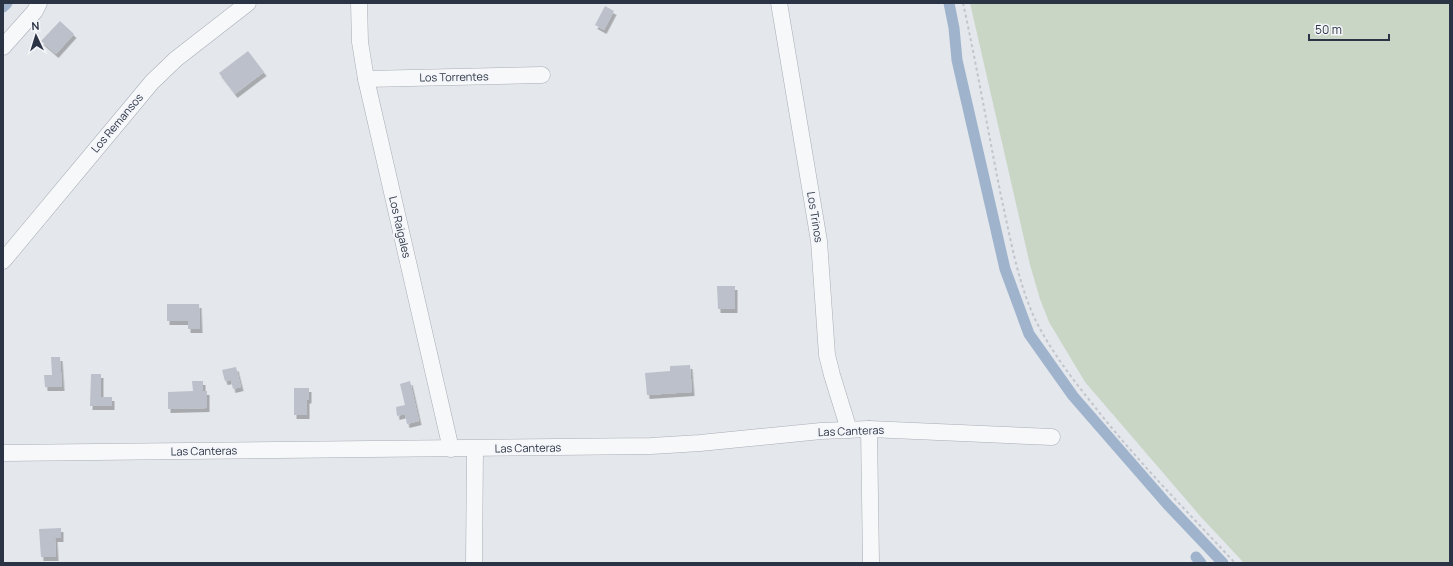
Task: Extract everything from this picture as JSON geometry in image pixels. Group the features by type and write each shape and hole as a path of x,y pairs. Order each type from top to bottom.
{"street":[{"path":"3,47 35,11 39,3"},
{"name":"Los Remansos","path":"3,261 156,78 176,59 248,3"},
{"name":"Los Raigales","path":"359,3 360,42 366,79 451,449"},
{"name":"Los Trinos","path":"779,3 819,241 828,360 849,430"},
{"name":"Los Torrentes","path":"366,79 542,75"},
{"path":"869,429 871,563"},
{"name":"Las Canteras","path":"3,453 659,446 821,431 869,429 1052,437"},
{"path":"474,563 475,449"}],"path":[{"path":"963,3 1012,249 1024,290 1034,317 1062,364 1103,418 1154,477 1235,563"}],"green space":[{"path":"970,3 1450,3 1450,563 1244,563 1201,517 1085,382 1049,322 1040,299 1030,265"}],"building":[{"path":"605,6 614,11 604,30 595,25"},
{"path":"60,21 74,34 56,54 41,41"},
{"path":"248,51 264,72 235,94 219,73"},
{"path":"717,286 735,286 735,309 718,309"},
{"path":"167,304 199,304 200,329 188,329 188,321 167,321"},
{"path":"51,357 60,357 62,387 45,387 44,375 52,375"},
{"path":"690,365 692,392 647,395 645,373 670,371 670,366"},
{"path":"236,367 241,387 233,389 231,380 225,381 222,370"},
{"path":"91,374 101,374 101,397 112,397 112,406 90,406"},
{"path":"192,381 203,381 203,391 207,391 207,408 168,409 168,392 193,391"},
{"path":"410,381 419,421 407,424 405,414 397,416 396,407 405,405 400,384"},
{"path":"294,388 309,388 307,415 294,415"},
{"path":"61,528 61,538 55,538 56,557 41,557 39,529"}],"waterway":[{"path":"3,7 7,3"},
{"path":"949,3 954,28 957,60 1005,269 1029,334 1073,396 1167,504 1223,563"},
{"path":"1196,557 1201,563"}]}
